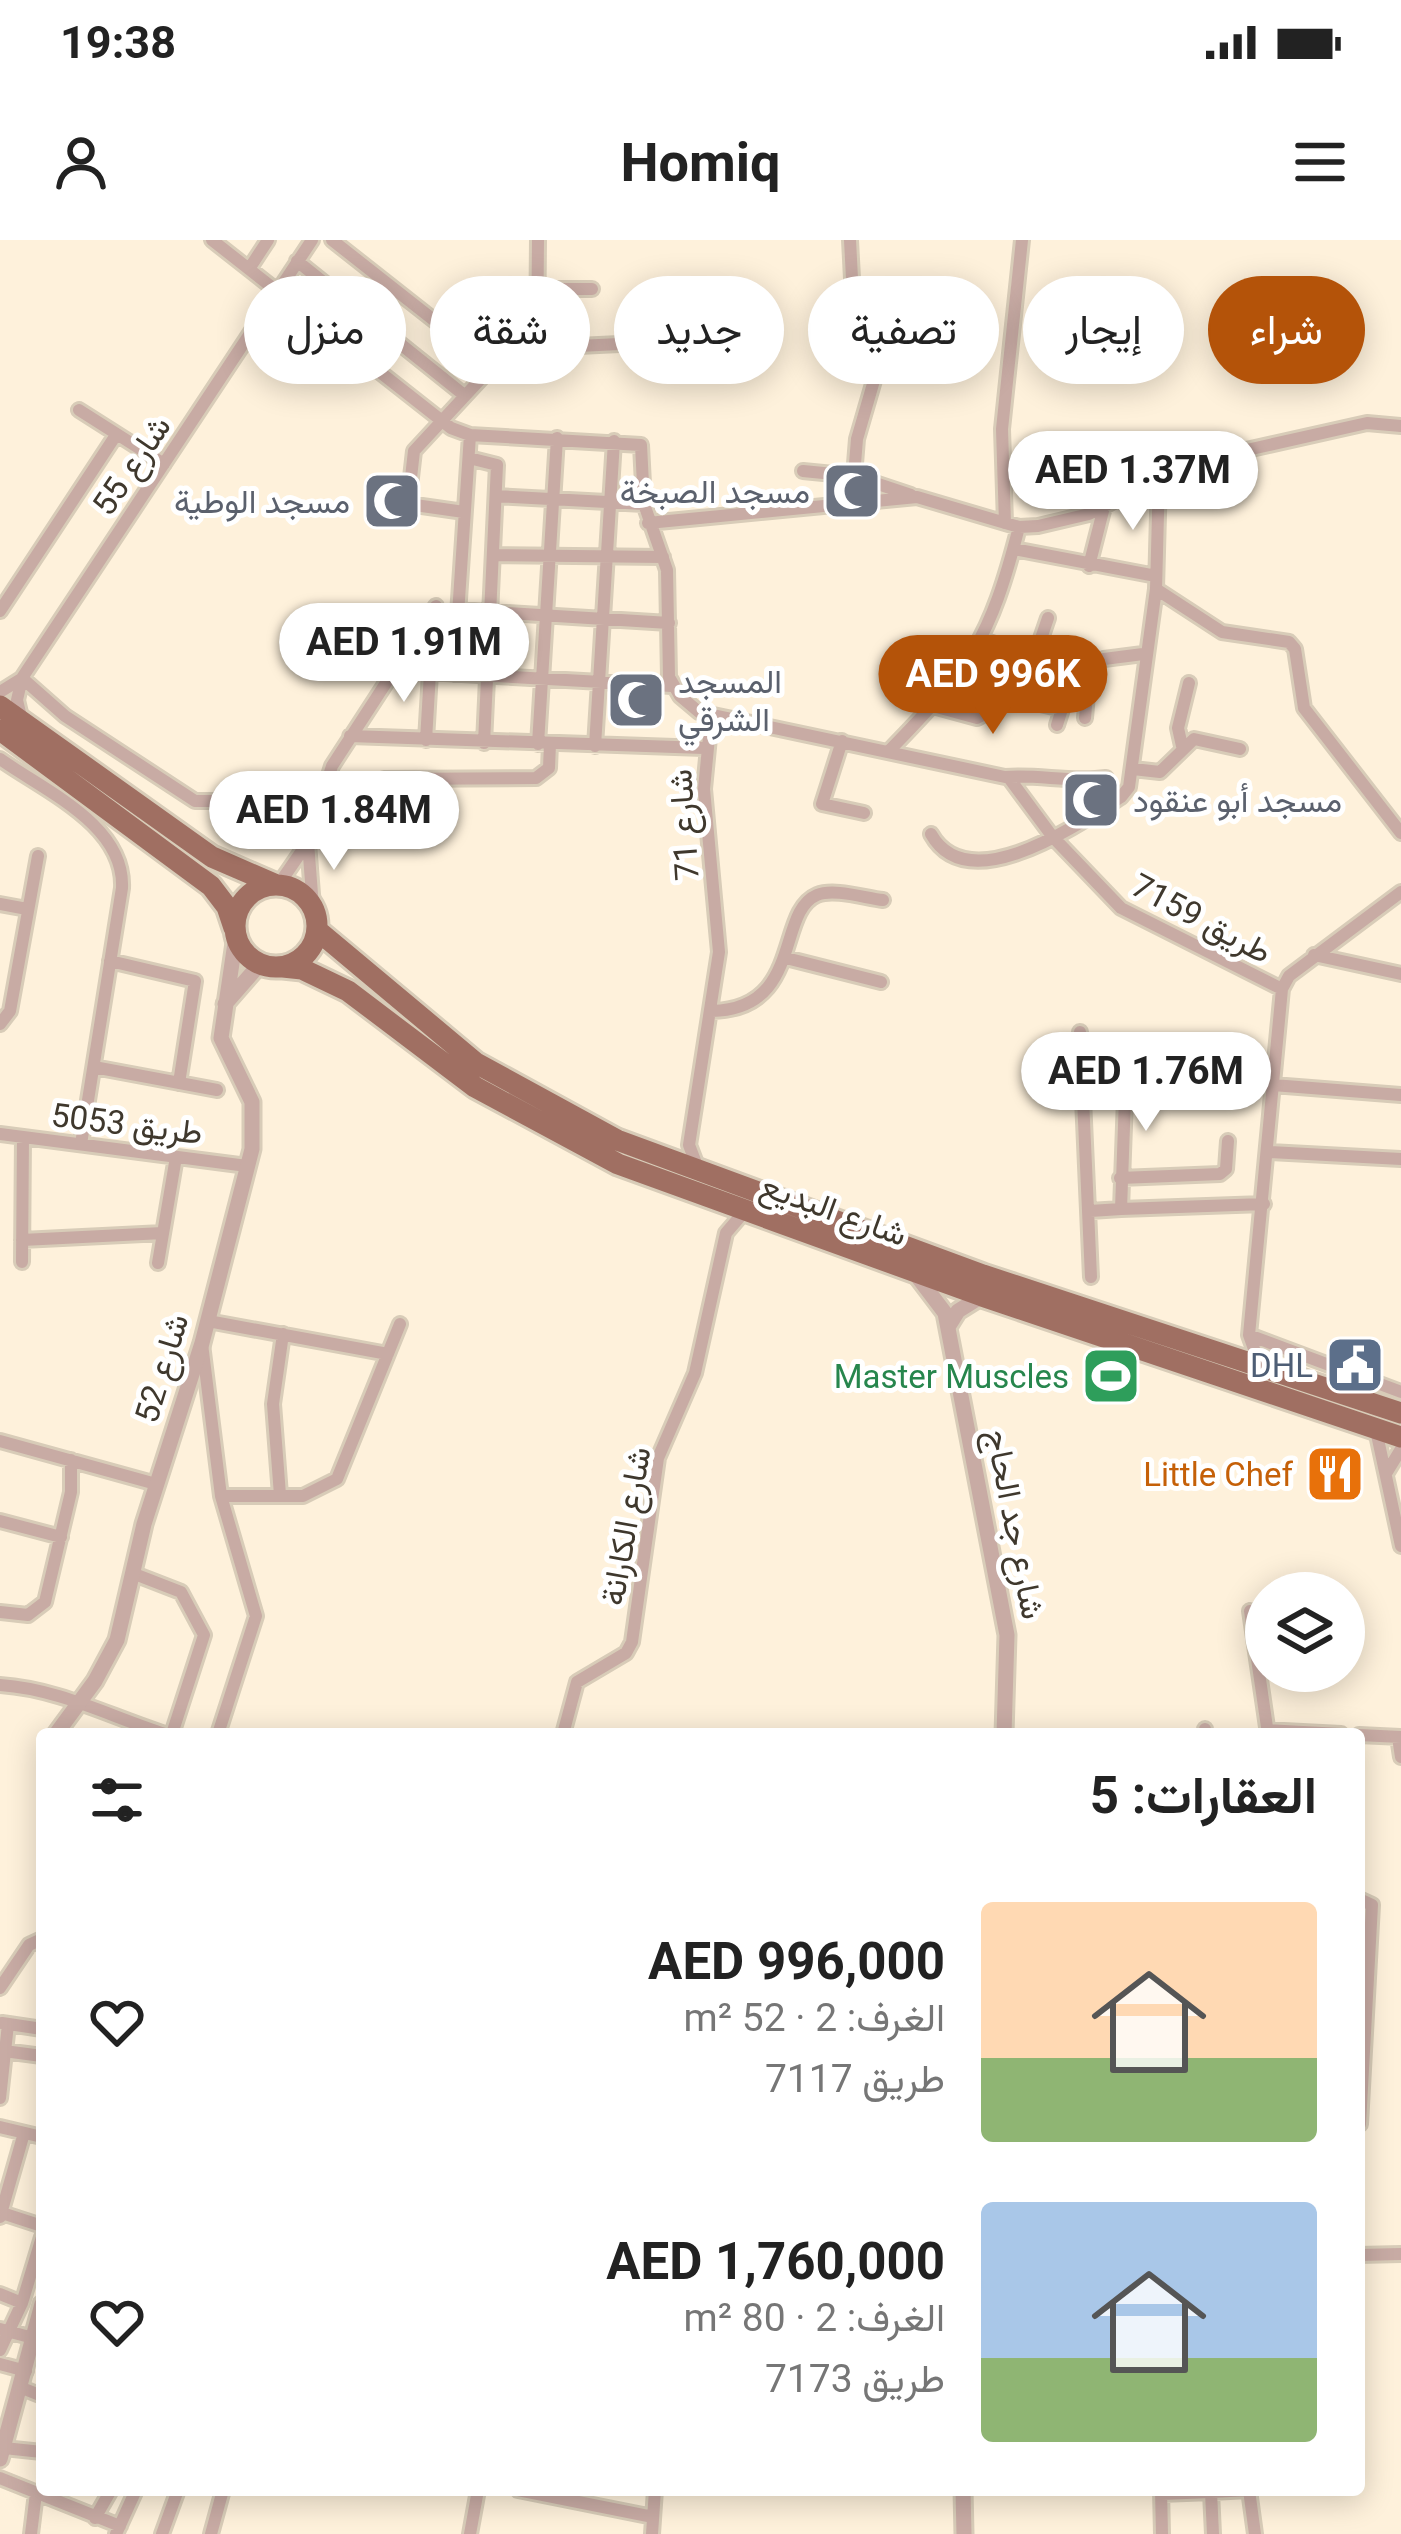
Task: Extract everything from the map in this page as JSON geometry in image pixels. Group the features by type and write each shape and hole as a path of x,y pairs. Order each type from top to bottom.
{"main road":[{"path":"0,706 212,857 305,896 313,907 317,930 306,954 271,965 244,953 227,907 211,886 0,730"},
{"path":"235,932 241,903 276,884"},
{"name":"شارع البديع","path":"317,930 476,1063 581,1123 702,1173 1401,1413"},
{"name":"شارع البديع","path":"271,965 318,975 348,991 436,1060 521,1115 618,1164 910,1271 1401,1437"}],"street":[{"path":"212,240 258,276"},
{"path":"249,269 268,240"},
{"name":"شارع 55","path":"288,276 312,240"},
{"path":"332,240 430,317"},
{"path":"538,240 538,276"},
{"path":"850,240 854,317 875,377 856,439 854,476"},
{"path":"889,751 933,706 984,640 1014,549 1002,429 1022,240"},
{"path":"298,261 464,395"},
{"name":"شارع 55","path":"0,692 22,678 244,343"},
{"path":"394,384 439,420 470,435 614,441 643,447 644,504 663,557 672,686"},
{"path":"464,512 410,505 405,499 414,451 475,384"},
{"path":"79,410 164,464"},
{"path":"803,471 854,476 1012,525 1068,520 1104,507 1184,464 1366,423 1401,426"},
{"path":"0,611 116,435"},
{"path":"454,674 470,435"},
{"path":"384,778 536,778 549,768 543,680 557,438"},
{"path":"595,746 614,441"},
{"path":"469,458 496,462 484,743"},
{"path":"931,834 939,848 970,864 995,860 1052,836 1121,797 1133,769 1143,654 1156,582 1159,477"},
{"path":"496,496 644,504"},
{"path":"649,523 917,497"},
{"path":"1089,566 1104,507"},
{"path":"1014,549 1156,582 1222,632 1289,642 1295,649 1304,708 1401,833"},
{"path":"494,555 663,557"},
{"path":"313,907 308,842 318,801 350,736 436,606"},
{"path":"458,610 669,623"},
{"path":"1034,659 1048,618"},
{"path":"984,640 1073,674 1104,659 1143,654"},
{"path":"391,670 672,686 711,717 1009,778 1028,773 1070,782 1106,778"},
{"path":"1085,718 1088,670"},
{"path":"426,740 430,673"},
{"path":"1057,725 1073,674"},
{"path":"24,724 17,700 22,678 84,729 196,801 318,801"},
{"path":"1182,746 1178,728 1189,683"},
{"path":"933,706 977,718 1015,698 1062,710"},
{"name":"شارع 71","path":"689,1145 712,1011 718,933 704,748 711,717"},
{"path":"350,736 704,748"},
{"path":"1133,769 1160,772 1194,739 1240,748"},
{"path":"842,741 822,804 863,813"},
{"path":"1,765 107,838 120,862 122,888 82,1144"},
{"name":"طريق 7159","path":"1009,778 1052,836 1121,908 1282,989"},
{"path":"276,884 308,842"},
{"path":"0,1024 9,1017 38,856"},
{"path":"1262,1368 1249,1335 1282,989 1289,976 1314,955 1401,892"},
{"path":"712,1011 748,1005 786,958 804,905 813,897 822,893 883,900"},
{"path":"0,904 27,909"},
{"name":"شارع 52","path":"60,1728 112,1651 157,1484 202,1343 247,1166 255,1117 224,1049 223,1006 235,932"},
{"path":"1314,955 1401,974"},
{"path":"786,958 881,982"},
{"path":"110,961 195,981 179,1083"},
{"path":"223,1006 271,965"},
{"path":"1080,1032 1091,1277"},
{"path":"1121,1209 1126,1098 1163,1093 1176,1050 1252,1061"},
{"path":"94,1066 218,1090"},
{"path":"1273,1085 1401,1095"},
{"name":"طريق 5053","path":"0,1134 247,1166"},
{"path":"22,1262 23,1137"},
{"path":"1120,1178 1220,1174 1226,1169 1228,1141"},
{"path":"664,1159 689,1145 702,1173"},
{"path":"1268,1152 1401,1160"},
{"path":"158,1264 176,1157"},
{"name":"شارع الكارانة","path":"717,1202 726,1233"},
{"path":"1090,1210 1264,1204"},
{"name":"شارع الكارانة","path":"565,1728 577,1682 626,1653 632,1642 658,1458 695,1373 726,1233 744,1212"},
{"path":"22,1240 164,1233"},
{"name":"شارع جد الحاج","path":"910,1271 939,1300 948,1327 1007,1635 1004,1728"},
{"path":"948,1327 965,1305 982,1296"},
{"path":"208,1321 388,1354"},
{"path":"220,1496 316,1494 338,1479 400,1324"},
{"path":"280,1495 273,1404 283,1334"},
{"path":"1223,1355 1249,1335"},
{"path":"1249,1335 1401,1392"},
{"path":"202,1343 220,1496 256,1616 220,1728"},
{"path":"1375,1429 1389,1511 1401,1546"},
{"path":"0,1441 157,1484"},
{"path":"1386,1474 1401,1449"},
{"path":"0,1612 28,1615 45,1602 61,1538 71,1460"},
{"path":"0,1521 61,1538"},
{"path":"132,1573 182,1592 204,1635 171,1728"},
{"path":"0,1684 40,1688 152,1728"},
{"path":"1261,1692 1266,1728"},
{"path":"1365,1735 1400,1737 1401,1757"},
{"path":"0,1988 36,1943"},
{"path":"0,2098 4,2023 36,2028"},
{"path":"4,2051 36,2055"},
{"path":"1365,2124 1378,2123"},
{"path":"0,2127 36,2136"},
{"path":"25,2133 1,2215 36,2224"},
{"path":"1365,2255 1401,2254"},
{"path":"0,2350 36,2257"},
{"path":"0,2294 22,2303"},
{"path":"36,2327 2,2453 36,2452"},
{"path":"4,2331 33,2338"},
{"path":"0,2364 36,2390"},
{"path":"0,2478 36,2493 31,2534"},
{"path":"95,2518 108,2496"},
{"path":"65,2497 118,2530 133,2496"},
{"path":"162,2534 176,2496"},
{"path":"211,2534 219,2496"},
{"path":"470,2534 477,2496"},
{"path":"548,2496 653,2517"},
{"path":"652,2534 655,2496"},
{"path":"962,2496 964,2534"},
{"path":"1161,2496 1162,2534"},
{"path":"1211,2496 1213,2534"},
{"path":"1252,2496 1255,2534"}],"place":[{"name":"مسجد الصبخة","path":"852,491"},
{"name":"مسجد الوطية","path":"392,501"},
{"name":"المسجد الشرقي","path":"636,700"},
{"name":"مسجد أبو عنقود","path":"1091,800"},
{"name":"DHL","path":"1355,1365"},
{"name":"Master Muscles","path":"1111,1376"},
{"name":"Little Chef","path":"1335,1474"}]}
